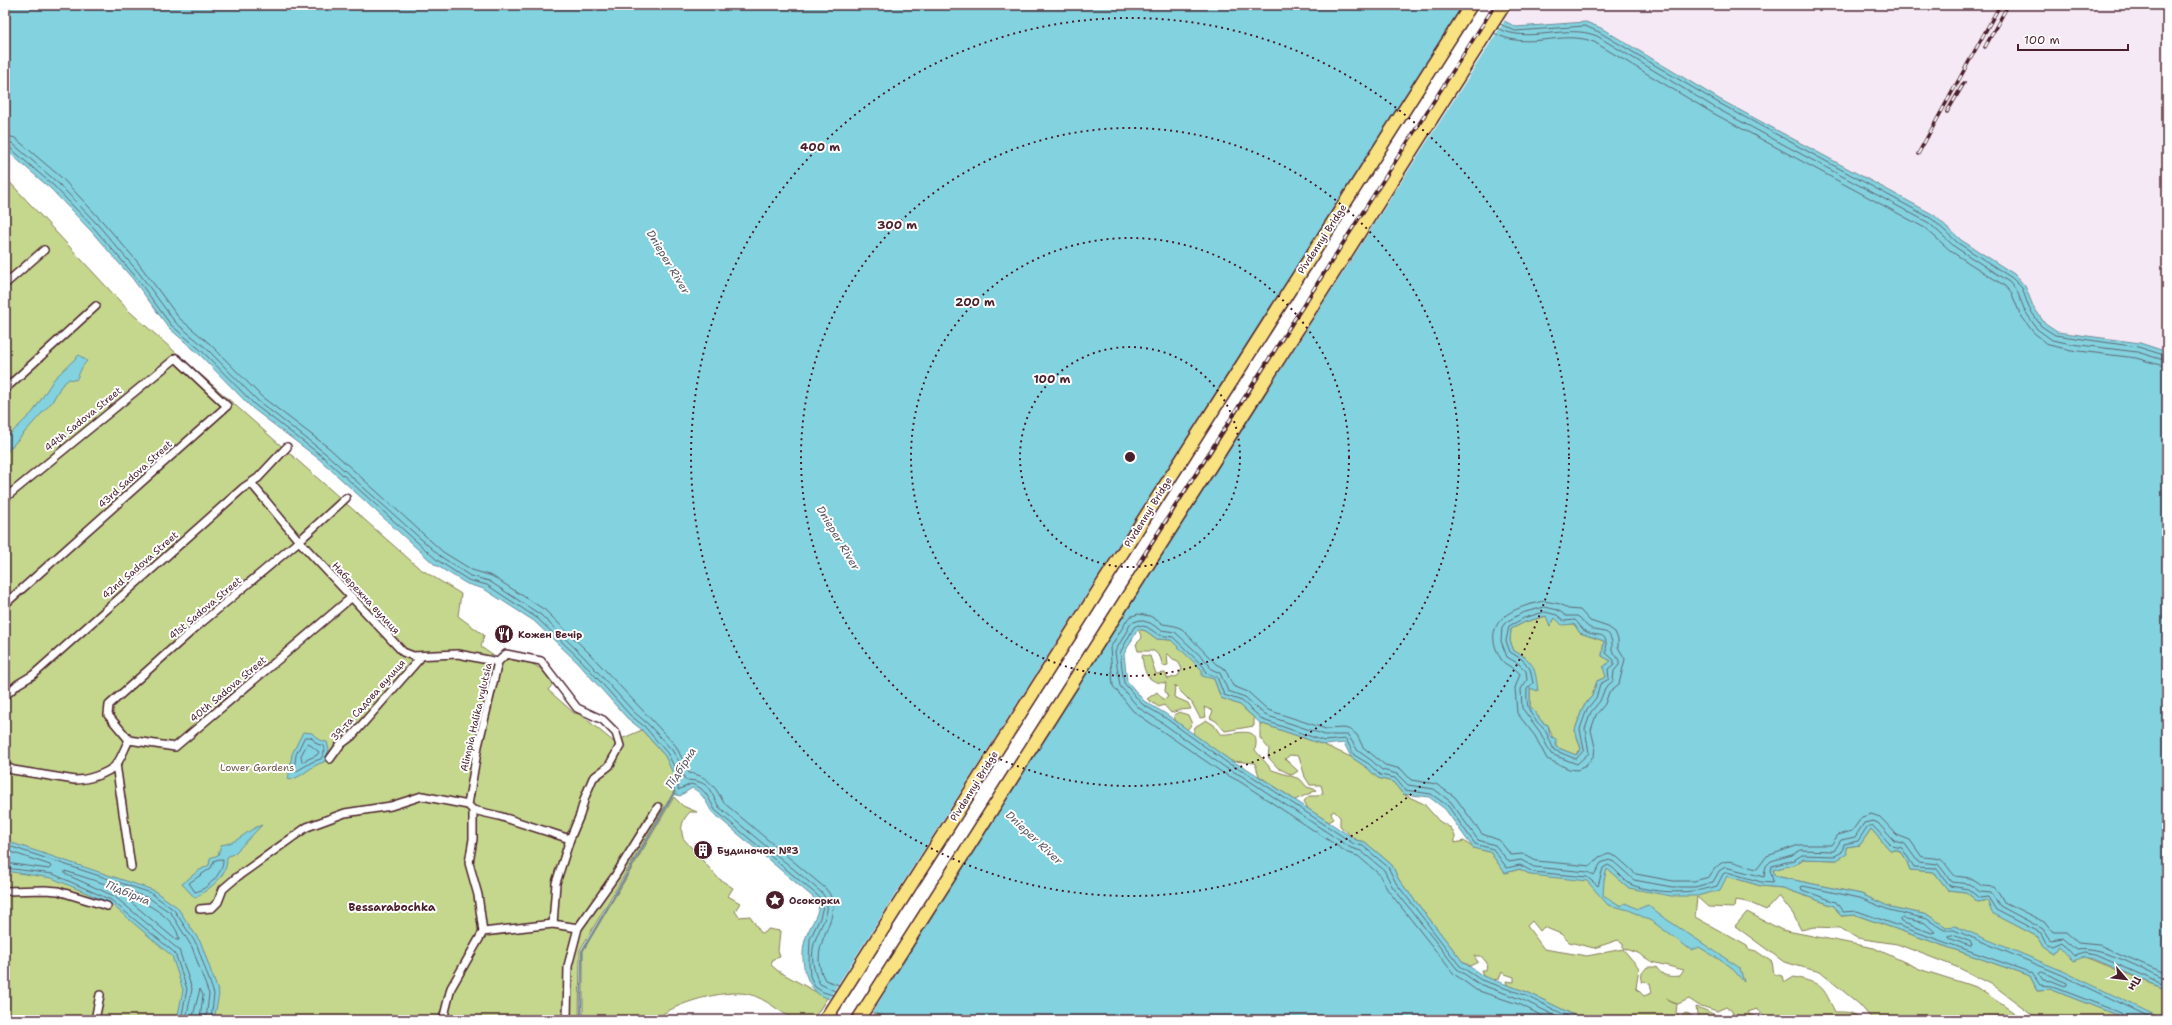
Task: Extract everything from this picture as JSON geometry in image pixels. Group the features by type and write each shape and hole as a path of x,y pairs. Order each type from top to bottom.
{"highway":[{"name":"Pivdennyi Bridge","path":"825,1020 1471,5"},
{"path":"858,1020 1504,5"}],"street":[{"path":"5,284 44,250"},
{"path":"5,389 96,306"},
{"name":"44th Sadova Street","path":"5,498 176,358"},
{"name":"43rd Sadova Street","path":"5,604 226,406 176,358"},
{"name":"42nd Sadova Street","path":"5,696 32,674 243,488 258,478 287,447"},
{"name":"Набережна вулиця","path":"251,483 299,541 403,652 412,656 458,654 498,662"},
{"name":"41st Sadova Street","path":"129,740 108,715 110,705 194,629 299,541 346,498"},
{"name":"40th Sadova Street","path":"129,740 175,747 352,597"},
{"name":"Alimpia Halika vylutsia","path":"483,932 478,895 470,863 473,839 471,808 478,746 498,662 506,654 541,661 577,708 603,720 616,733 620,746 609,766 593,778 570,839 556,883 553,924"},
{"name":"39-та Садова вулиця","path":"330,759 340,745 352,736 422,656"},
{"path":"5,766 13,770 82,780 106,771 116,764 129,740"},
{"path":"116,764 131,867"},
{"path":"200,909 212,908 218,902 223,889 237,877 314,825 345,812 391,806 422,796 499,816 570,839"},
{"path":"567,1020 568,966 578,928 636,845 658,807"},
{"path":"5,891 58,891 107,906"},
{"path":"443,1020 451,988 483,932 553,924 578,928"},
{"path":"95,1020 100,995"}],"shaded area":[{"path":"1473,5 2167,5 2167,352 2140,343 2057,332 2045,324 2033,306 2025,286 2014,274 1961,240 1934,215 1719,99 1601,28 1586,22 1516,27"}],"green space":[{"name":"Lower Gardens","path":"5,177 129,311 419,568 461,594 458,616 484,635 481,647 502,662 505,656 523,663 526,660 541,669 553,684 548,690 574,713 580,714 614,742 642,730 665,756 675,778 673,793 580,950 579,1020 5,1020"},
{"path":"1547,616 1550,626 1555,618 1574,624 1580,633 1604,641 1602,656 1611,661 1606,677 1597,681 1592,696 1583,707 1575,730 1581,749 1575,755 1556,747 1548,725 1543,723 1530,706 1530,688 1537,690 1525,657 1514,651 1510,641 1511,629 1525,622"},
{"path":"1138,629 1146,631 1157,639 1171,640 1214,679 1221,698 1240,705 1254,718 1254,726 1225,731 1216,721 1210,718 1213,711 1204,707 1206,717 1200,718 1192,703 1175,686 1174,697 1188,703 1191,709 1171,713 1164,705 1159,707 1147,699 1157,692 1164,700 1168,697 1165,691 1166,683 1160,683 1151,679 1145,672 1142,655 1150,656 1156,674 1165,673 1168,679 1178,676 1182,669 1178,661 1173,659 1167,653 1168,665 1163,666 1160,657 1154,651 1138,651 1136,644 1142,638"},
{"path":"1179,712 1188,715 1192,724 1187,730 1175,720 1174,715"},
{"path":"1206,720 1214,725 1220,734 1251,733 1256,741 1255,750 1272,770 1300,779 1307,787 1317,790 1295,800 1259,776 1255,763 1231,761 1193,734 1195,727"},
{"path":"1260,723 1324,745 1351,757 1366,767 1378,778 1393,782 1403,794 1424,804 1439,821 1451,828 1455,836 1455,843 1464,841 1473,848 1490,852 1505,873 1520,869 1531,875 1607,868 1629,888 1727,876 1761,886 1783,888 1834,906 1841,916 1856,915 2030,976 2037,990 2050,989 2119,1016 2122,1020 2044,1020 2043,1016 2033,1015 1993,985 1959,968 1897,944 1857,938 1840,928 1814,927 1801,930 1793,914 1779,896 1766,910 1748,902 1735,900 1734,908 1708,907 1697,897 1695,917 1747,946 1748,949 1756,951 1772,962 1774,974 1782,976 1784,983 1794,977 1816,984 1824,991 1835,1012 1846,1012 1858,1017 1861,1020 1787,1020 1785,1018 1765,1020 1764,1015 1757,1009 1748,1012 1750,1015 1755,1016 1757,1020 1734,1020 1732,1011 1726,1007 1717,1011 1698,1005 1689,999 1678,1004 1666,999 1677,1004 1676,1013 1680,1018 1685,1013 1689,1014 1696,1020 1584,1020 1527,992 1507,985 1506,981 1514,982 1514,977 1505,974 1502,971 1499,979 1492,980 1483,976 1481,970 1486,970 1487,963 1481,956 1474,956 1478,962 1470,966 1463,962 1399,880 1392,865 1365,842 1356,840 1340,826 1340,817 1334,811 1331,813 1334,819 1329,822 1308,809 1304,801 1309,796 1317,796 1323,793 1321,785 1310,785 1305,777 1299,756 1290,755 1285,759 1298,771 1292,775 1278,768 1268,757 1269,749 1260,738","holes":["1532,921 1540,931 1544,927 1561,934 1569,942 1594,948 1618,940 1623,943 1623,948 1638,953 1652,962 1684,970 1680,976 1669,976 1661,973 1656,967 1647,967 1642,973 1641,982 1650,983 1652,993 1644,996 1636,988 1639,968 1623,949 1587,956 1544,949 1527,926"]},
{"path":"674,797 683,806 697,812 690,812 683,821 683,838 718,878 733,888 728,896 740,903 735,911 739,917 750,916 761,933 766,932 768,929 780,931 778,951 780,957 773,959 771,965 778,971 827,998 813,1020 798,1020 792,1018 755,996 738,993 713,996 686,1003 663,1014 655,1020 583,1020 583,951"},
{"path":"1871,829 1890,850 1899,850 1907,862 1910,870 1934,872 1948,890 1966,892 1978,902 1987,900 1993,913 2038,937 2043,946 2054,953 2059,946 2167,990 2167,1020 2163,1020 1946,927 1928,915 1890,907 1861,894 1775,876 1773,870 1796,864 1803,859 1837,860 1846,847 1860,845"},
{"path":"1747,912 1782,930 1874,948 1922,970 1976,987 2022,1018 1994,1016 1992,1020 1873,1020 1859,1004 1820,972 1784,962 1735,926"},
{"path":"1696,1007 1718,1016 1726,1017 1727,1020 1698,1020"},
{"path":"875,1012 895,1020 870,1020"}],"water":[{"name":"Dnieper River","path":"5,5 1473,5 1516,27 1586,22 1601,28 1719,99 1934,215 1961,240 2014,274 2025,286 2033,306 2045,324 2057,332 2140,343 2167,352 2167,990 2094,959 2084,957 2073,961 2059,946 2054,953 2043,946 2038,937 1992,913 1987,900 1978,902 1966,892 1948,890 1934,872 1910,870 1907,862 1899,850 1890,850 1871,829 1860,845 1846,847 1847,854 1837,860 1803,859 1796,864 1773,870 1775,876 1861,894 1890,907 1928,915 1946,927 1955,926 2063,971 2165,1020 2122,1020 2119,1016 2050,989 2037,990 2030,976 1856,915 1841,916 1834,906 1783,888 1761,886 1727,876 1720,890 1697,896 1671,896 1629,888 1607,869 1604,880 1603,895 1621,906 1625,903 1638,909 1648,905 1657,913 1740,968 1744,982 1730,966 1699,947 1691,950 1653,922 1629,910 1608,905 1587,881 1531,875 1520,869 1505,873 1490,852 1473,848 1445,809 1429,797 1403,794 1393,782 1378,778 1366,767 1351,757 1344,743 1324,745 1260,723 1240,705 1221,698 1214,679 1202,676 1202,670 1171,640 1157,639 1146,631 1138,629 1124,654 1127,681 1144,701 1166,714 1231,761 1246,768 1356,840 1365,842 1392,865 1399,880 1463,962 1483,976 1527,992 1584,1020 895,1020 821,996 810,985 804,970 803,961 806,937 817,914 819,906 814,898 712,812 699,792 692,788 680,796 674,794 675,778 665,756 642,730 627,718 578,663 534,621 484,589 467,584 434,564 319,459 252,408 200,355 169,328 132,278 91,231 51,189 5,149","holes":["1546,616 1550,626 1555,618 1562,625 1574,624 1580,633 1604,641 1602,656 1611,661 1603,667 1606,677 1597,681 1592,696 1583,707 1575,730 1581,749 1576,755 1556,747 1556,739 1550,736 1548,725 1543,723 1530,706 1530,688 1538,691 1535,671 1533,666 1526,658 1514,651 1510,641 1511,629 1525,622"]},
{"path":"79,355 87,361 76,380 69,379 61,386 52,402 5,454 5,439 33,412 54,379"},
{"path":"303,732 312,733 319,740 327,742 329,750 324,762 293,779 288,780 292,754"},
{"path":"262,825 235,853 227,857 225,870 212,886 195,898 182,884 198,871 209,865 210,858 218,855 221,845 233,842 256,827"},
{"path":"5,843 12,843 153,890 177,907 201,943 219,994 214,1020 177,1020 183,990 172,956 110,903 52,878 5,871"}],"pier":[{"path":"1463,5 1478,5 1505,20 958,873 872,1013 828,1000"}],"waterway":[{"name":"Підбірна","path":"581,1020 582,951 675,792"}],"railway":[{"path":"1138,564 1495,5"},
{"path":"1918,154 2000,5"},
{"path":"1985,47 2008,5"},
{"path":"1947,112 1964,83"}],"place":[{"name":"Кожен Вечір","path":"504,634"},
{"name":"Будиночок №3","path":"703,850"},
{"name":"Осокорки","path":"775,900"}],"district":[{"name":"Bessarabochka","path":"392,907"}]}
